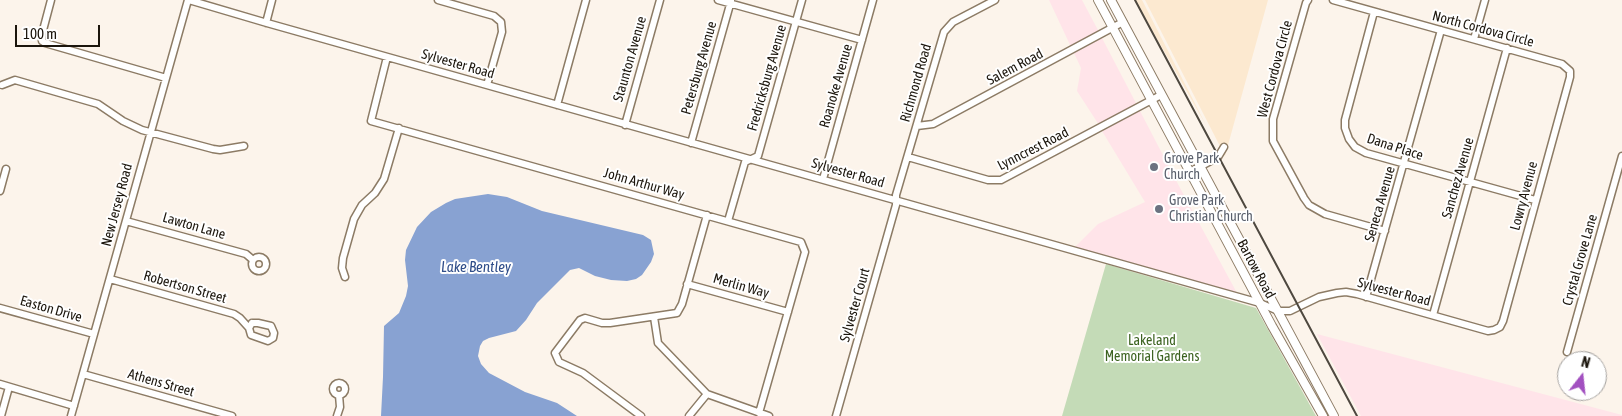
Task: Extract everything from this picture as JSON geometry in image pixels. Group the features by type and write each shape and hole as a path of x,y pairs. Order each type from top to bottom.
{"main road":[{"name":"Bartow Road","path":"1098,0 1322,416"},
{"name":"Bartow Road","path":"1110,0 1334,416"}],"street":[{"path":"51,0 42,34 42,41 166,78"},
{"name":"New Jersey Road","path":"71,416 189,0"},
{"name":"Sylvester Road","path":"189,0 1260,303 1278,312 1290,311 1319,297 1337,293 1357,294 1488,330 1497,328"},
{"path":"266,23 272,0"},
{"path":"438,0 494,16 501,22 502,32 487,85"},
{"path":"556,105 586,0"},
{"name":"Staunton Avenue","path":"626,124 660,0"},
{"path":"718,0 731,2 862,40"},
{"name":"Fredricksburg Avenue","path":"751,159 758,156 802,0"},
{"name":"Roanoke Avenue","path":"823,179 873,0"},
{"name":"Richmond Road","path":"896,200 944,32 953,22 995,0"},
{"name":"West Cordova Circle","path":"1308,0 1273,119 1274,141 1309,205 1325,214 1385,230"},
{"name":"North Cordova Circle","path":"1333,0 1507,48 1562,64 1568,68"},
{"path":"1474,39 1485,0"},
{"name":"Petersburg Avenue","path":"691,143 731,2"},
{"name":"Dana Place","path":"1374,12 1348,108 1345,128 1349,139 1355,147 1366,153 1535,200"},
{"name":"Salem Road","path":"916,126 933,124 1122,22"},
{"name":"Seneca Avenue","path":"1366,297 1441,30"},
{"name":"Sanchez Avenue","path":"1433,316 1507,48"},
{"name":"John Arthur Way","path":"387,57 371,121 801,242 805,252 759,413"},
{"name":"Lowry Avenue","path":"1497,328 1503,321 1570,77 1568,68"},
{"path":"2,85 15,80 98,104 133,126 213,149 220,150 244,146"},
{"name":"Lynncrest Road","path":"908,157 988,180 1001,180 1161,95"},
{"path":"345,276 342,268 343,258 354,219 362,205 375,193 384,179 399,128"},
{"path":"1190,172 1218,158 1224,148"},
{"name":"Crystal Grove Lane","path":"1567,351 1622,156"},
{"path":"728,221 745,162 751,159"},
{"path":"0,191 6,169"},
{"name":"Sylvester Court","path":"836,416 896,200"},
{"path":"641,416 582,373 559,362 555,353 580,320 585,318 610,324 672,315 680,310 707,215"},
{"name":"Lawton Lane","path":"126,220 246,254 253,260"},
{"name":"Robertson Street","path":"110,279 234,314 248,328"},
{"name":"Merlin Way","path":"687,284 788,312"},
{"name":"Easton Drive","path":"0,308 94,334"},
{"path":"654,317 658,343 708,394 769,416"},
{"name":"Athens Street","path":"83,374 232,416"},
{"path":"0,384 74,406"},
{"path":"1,416 9,387"},
{"path":"689,416 708,394"},
{"path":"337,416 340,407 339,395"}],"shaded area":[{"path":"1049,0 1082,0 1099,32 1071,47"},
{"path":"1135,0 1142,0 1207,127"},
{"path":"1145,0 1268,0 1225,156"},
{"path":"1102,38 1137,105 1099,125 1077,91 1081,68 1074,53"},
{"path":"1140,111 1237,293 1075,247 1098,224 1145,202 1102,131"},
{"path":"1317,334 1557,398 1557,401 1569,401 1622,415 1622,416 1361,416"}],"green space":[{"name":"Lakeland Memorial Gardens","path":"1106,264 1256,308 1316,416 1062,416"}],"water":[{"name":"Lake Bentley","path":"488,194 507,197 542,211 643,235 651,240 654,254 651,262 642,275 627,281 595,276 579,268 570,270 537,303 516,331 489,338 483,341 480,346 478,356 481,364 489,373 525,392 557,403 577,416 381,416 384,326 399,313 406,296 408,286 405,260 406,250 417,227 431,212 446,203 455,199"}],"railway":[{"path":"1135,0 1357,416"}],"place":[{"name":"Grove Park Church","path":"1154,167"},
{"name":"Grove Park Christian Church","path":"1159,209"}]}
